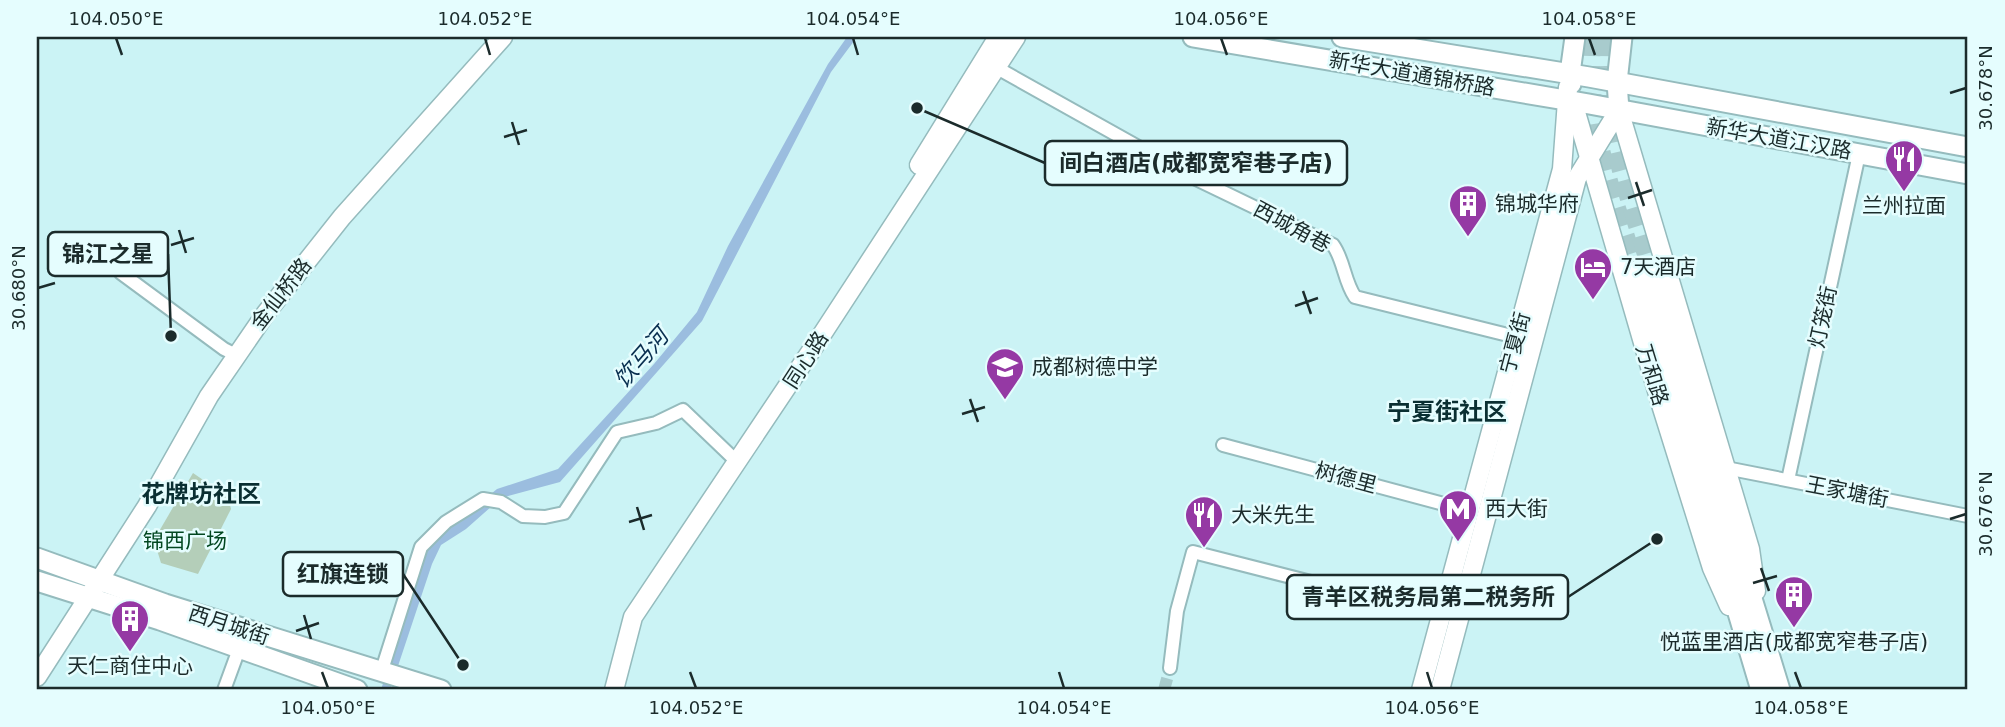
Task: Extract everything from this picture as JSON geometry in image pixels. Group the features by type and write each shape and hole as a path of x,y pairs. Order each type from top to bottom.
{"main road":[{"name":"金仙桥路","path":"37,677 147,506 209,396 236,355 342,217 503,37"},
{"path":"603,690 631,608 990,64 998,37"},
{"name":"同心路","path":"614,690 633,617 807,359 990,64 1016,37"},
{"name":"新华大道通锦桥路","path":"1193,37 1576,102"},
{"name":"新华大道通锦桥路","path":"1342,37 1580,75"},
{"path":"1575,37 1580,75 1576,102"},
{"path":"1619,110 1617,82 1622,37"},
{"name":"新华大道江汉路","path":"1580,75 1968,147"},
{"name":"新华大道江汉路","path":"1576,102 1968,174"},
{"name":"万和路","path":"1576,102 1641,340 1712,568 1755,640 1780,690"},
{"name":"宁夏街","path":"1421,690 1562,169 1576,102"},
{"name":"万和路","path":"1619,110 1750,549 1761,690"},
{"name":"宁夏街","path":"1440,690 1577,178 1619,110"},
{"name":"万和路","path":"1644,270 1755,640"},
{"name":"西月城街","path":"37,558 381,673 441,690"},
{"name":"西月城街","path":"37,581 160,620 357,690"}],"street":[{"name":"西城角巷","path":"990,64 1192,177 1333,245 1339,253 1349,289 1355,297 1516,337"},
{"name":"灯笼街","path":"1788,480 1859,154"},
{"path":"130,242 116,257 121,274 236,355"},
{"path":"381,673 421,547 446,522 484,499 501,502 523,516 545,517 564,513 617,432 656,423 683,410 732,456"},
{"name":"树德里","path":"1223,445 1470,511"},
{"name":"王家塘街","path":"1726,468 1968,516"},
{"path":"1170,668 1177,611 1193,552 1401,605"},
{"path":"224,690 239,649"}],"green space":[{"name":"锦西广场","path":"193,473 228,497 231,509 198,574 161,563 154,540"}],"water":[{"path":"847,37 857,37 831,72 702,321 560,482 501,498 466,529 441,545 432,564 390,690 381,690 415,576 430,544 497,489 558,469 654,364 697,312 728,246 828,64"}],"tunnel":[{"path":"1592,37 1592,99 1596,128 1609,184 1636,271"},
{"path":"1606,37 1612,127 1625,183 1651,269"},
{"path":"1164,690 1170,668"}],"place":[{"name":"间白酒店(成都宽窄巷子店)","path":"917,108"},
{"name":"兰州拉面","path":"1904,193"},
{"name":"锦城华府","path":"1468,238"},
{"name":"7天酒店","path":"1593,301"},
{"name":"锦江之星","path":"171,336"},
{"name":"成都树德中学","path":"1005,401"},
{"name":"青羊区税务局第二税务所","path":"1657,539"},
{"name":"西大街","path":"1458,543"},
{"name":"大米先生","path":"1204,549"},
{"name":"悦蓝里酒店(成都宽窄巷子店)","path":"1794,629"},
{"name":"天仁商住中心","path":"130,653"},
{"name":"红旗连锁","path":"463,665"}],"district":[{"name":"宁夏街社区","path":"1447,412"},
{"name":"花牌坊社区","path":"201,494"}],"water label":[{"name":"饮马河","path":"641,358"}]}
